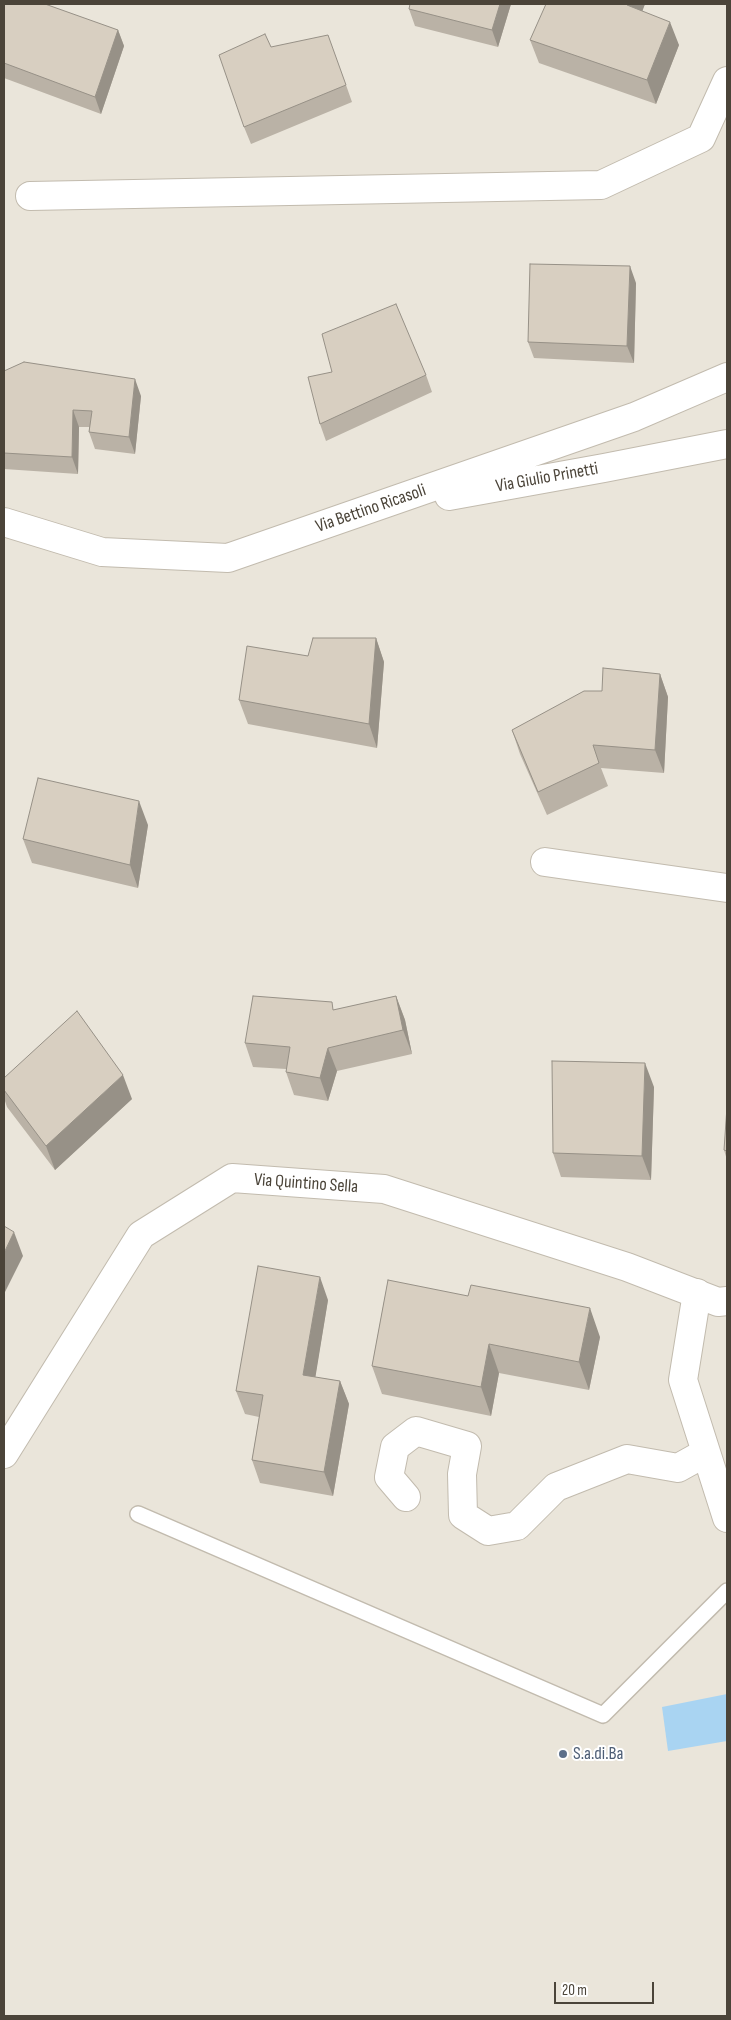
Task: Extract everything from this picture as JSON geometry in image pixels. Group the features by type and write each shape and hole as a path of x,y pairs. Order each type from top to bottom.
{"street":[{"path":"30,196 601,185 702,138 727,81"},
{"name":"Via Bettino Ricasoli","path":"4,522 102,552 228,558 634,417 727,377"},
{"name":"Via Giulio Prinetti","path":"367,510 727,444"},
{"path":"545,862 727,888"},
{"name":"Via Quintino Sella","path":"4,1454 142,1236 232,1178 384,1190 627,1267 718,1302 727,1301"},
{"path":"697,1293 683,1380 727,1518"},
{"path":"406,1497 389,1477 394,1447 416,1431 466,1446 462,1474 463,1515 488,1531 517,1526 556,1487 627,1459 678,1468 705,1453"}],"lane":[{"path":"138,1514 603,1716 727,1590"}],"shaded area":[{"path":"4,4 727,4 727,2016 4,2016"}],"water":[{"path":"727,1694 727,1741 668,1751 662,1707"}],"building":[{"path":"4,4 45,4 118,30 95,97 4,63"},
{"path":"410,4 500,4 492,30 409,9"},
{"path":"546,4 628,4 670,22 647,80 530,40"},
{"path":"265,34 271,47 328,35 346,85 244,127 219,55"},
{"path":"530,264 630,266 627,346 528,342"},
{"path":"396,304 426,375 320,424 308,377 332,372 322,334"},
{"path":"24,362 135,379 129,437 89,432 92,411 73,410 72,457 4,453 4,371"},
{"path":"313,638 376,638 369,724 239,700 247,646 308,656"},
{"path":"603,668 660,674 655,750 593,745 599,763 538,792 512,730 584,691 602,691"},
{"path":"38,778 139,801 130,865 23,839"},
{"path":"253,996 332,1002 333,1010 396,996 403,1030 328,1048 320,1078 286,1072 290,1047 245,1043"},
{"path":"77,1011 123,1075 46,1146 4,1090 4,1078"},
{"path":"552,1061 645,1063 642,1156 553,1153"},
{"path":"727,1107 727,1151 724,1150"},
{"path":"4,1226 14,1232 4,1253"},
{"path":"258,1266 320,1277 303,1375 340,1381 324,1472 252,1460 263,1395 236,1391"},
{"path":"388,1280 468,1296 471,1285 590,1308 579,1362 489,1344 481,1387 372,1366"}],"place":[{"name":"S.a.di.Ba","path":"563,1754"}]}
